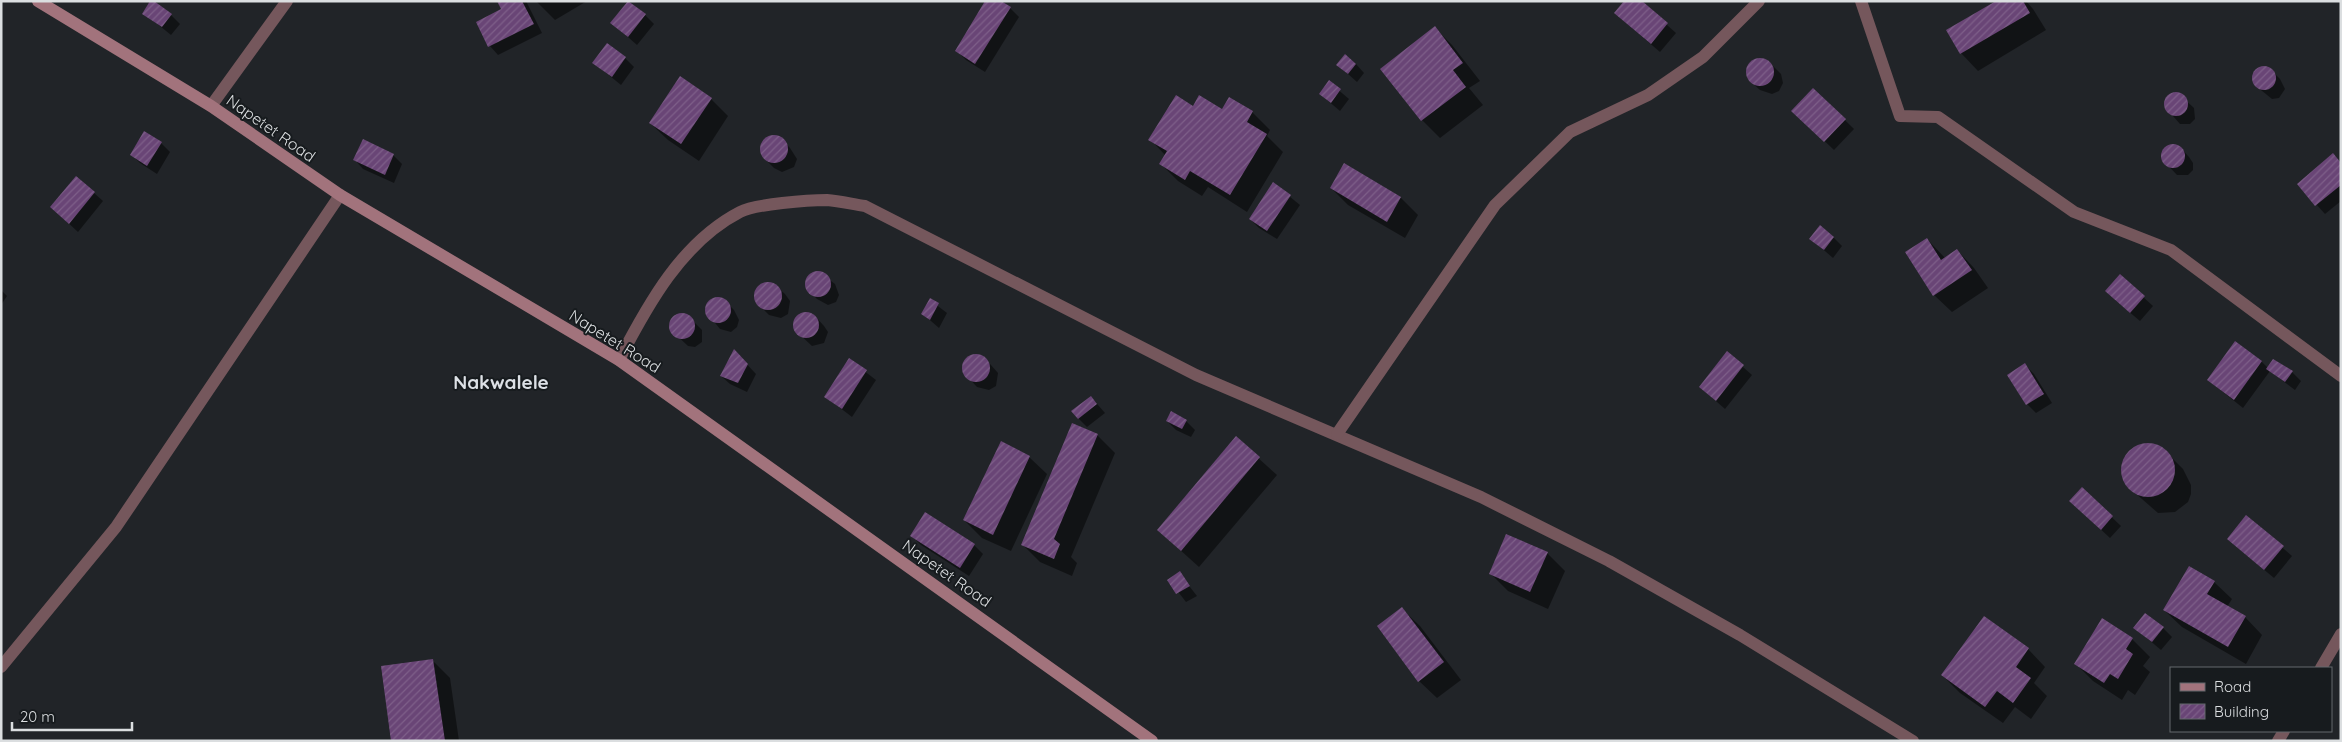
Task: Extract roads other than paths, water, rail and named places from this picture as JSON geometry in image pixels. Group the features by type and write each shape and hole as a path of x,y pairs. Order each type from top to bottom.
{"main road":[{"name":"Napetet Road","path":"38,1 211,106 340,195 619,360 1152,741"}],"street":[{"path":"211,106 287,1"},
{"path":"1337,434 1494,206 1570,132 1648,95 1696,62 1759,1"},
{"path":"1861,1 1900,116 1938,116 2074,212 2171,250 2341,376"},
{"path":"1,667 116,527 340,195"},
{"path":"619,360 649,302 690,252 716,228 742,211 771,204 827,200 865,206 1196,375 1481,497 1609,561 1740,635 1912,741"},
{"path":"2322,667 2341,634"}],"district":[{"name":"Nakwalele","path":"501,382"}]}
